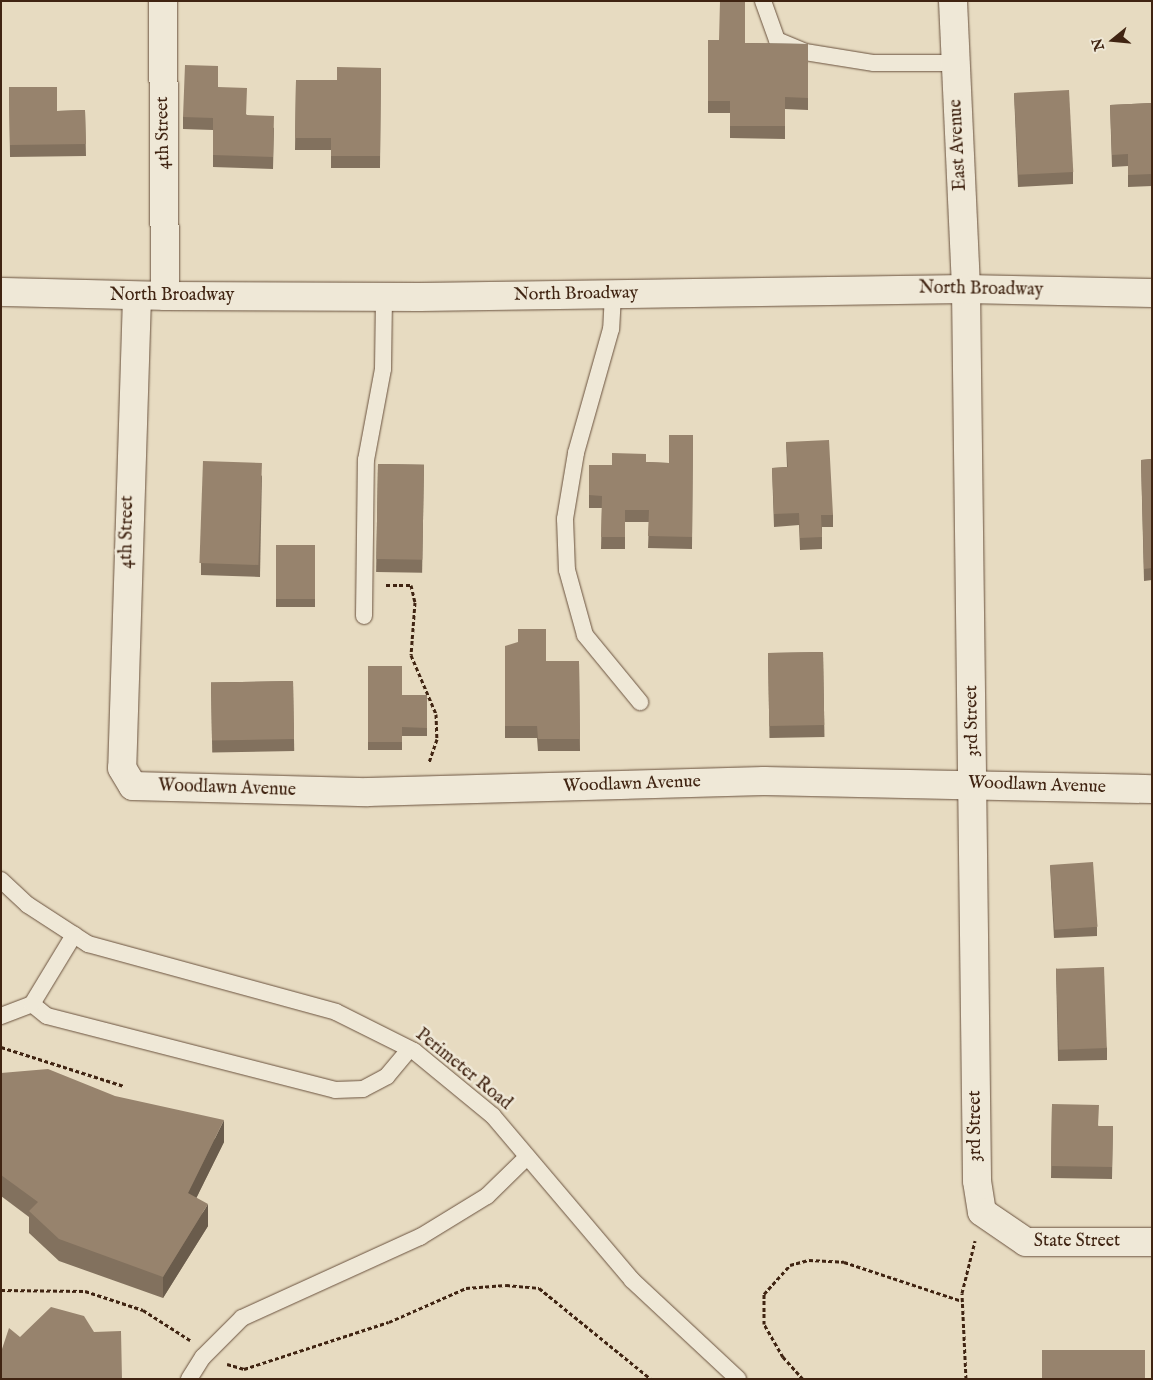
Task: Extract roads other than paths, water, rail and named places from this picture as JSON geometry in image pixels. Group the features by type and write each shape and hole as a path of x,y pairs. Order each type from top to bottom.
{"street":[{"name":"4th Street","path":"162,1 165,296"},
{"name":"East Avenue","path":"953,1 966,288"},
{"name":"North Broadway","path":"1,292 137,297 384,297 966,288 1152,293"},
{"name":"3rd Street","path":"966,288 974,784 977,1181 982,1212"},
{"name":"4th Street","path":"122,768 137,297"},
{"name":"Woodlawn Avenue","path":"122,768 133,786 419,791 764,781 1152,789"},
{"name":"State Street","path":"982,1212 1026,1242 1152,1242"}],"lane":[{"path":"763,1 777,40 805,52 874,64 955,64"},
{"path":"613,294 611,329 576,453 565,519 567,570 586,634 640,702"},
{"path":"364,616 366,460 382,369 384,297"},
{"name":"Perimeter Road","path":"1,880 28,905 88,944 336,1012 410,1049 493,1116 632,1280 738,1379"},
{"path":"1,1016 32,1004 74,935"},
{"path":"32,1004 47,1016 335,1090 363,1089 387,1076 410,1049"},
{"path":"189,1379 208,1351 242,1318 420,1237 486,1196 527,1157"}]}
